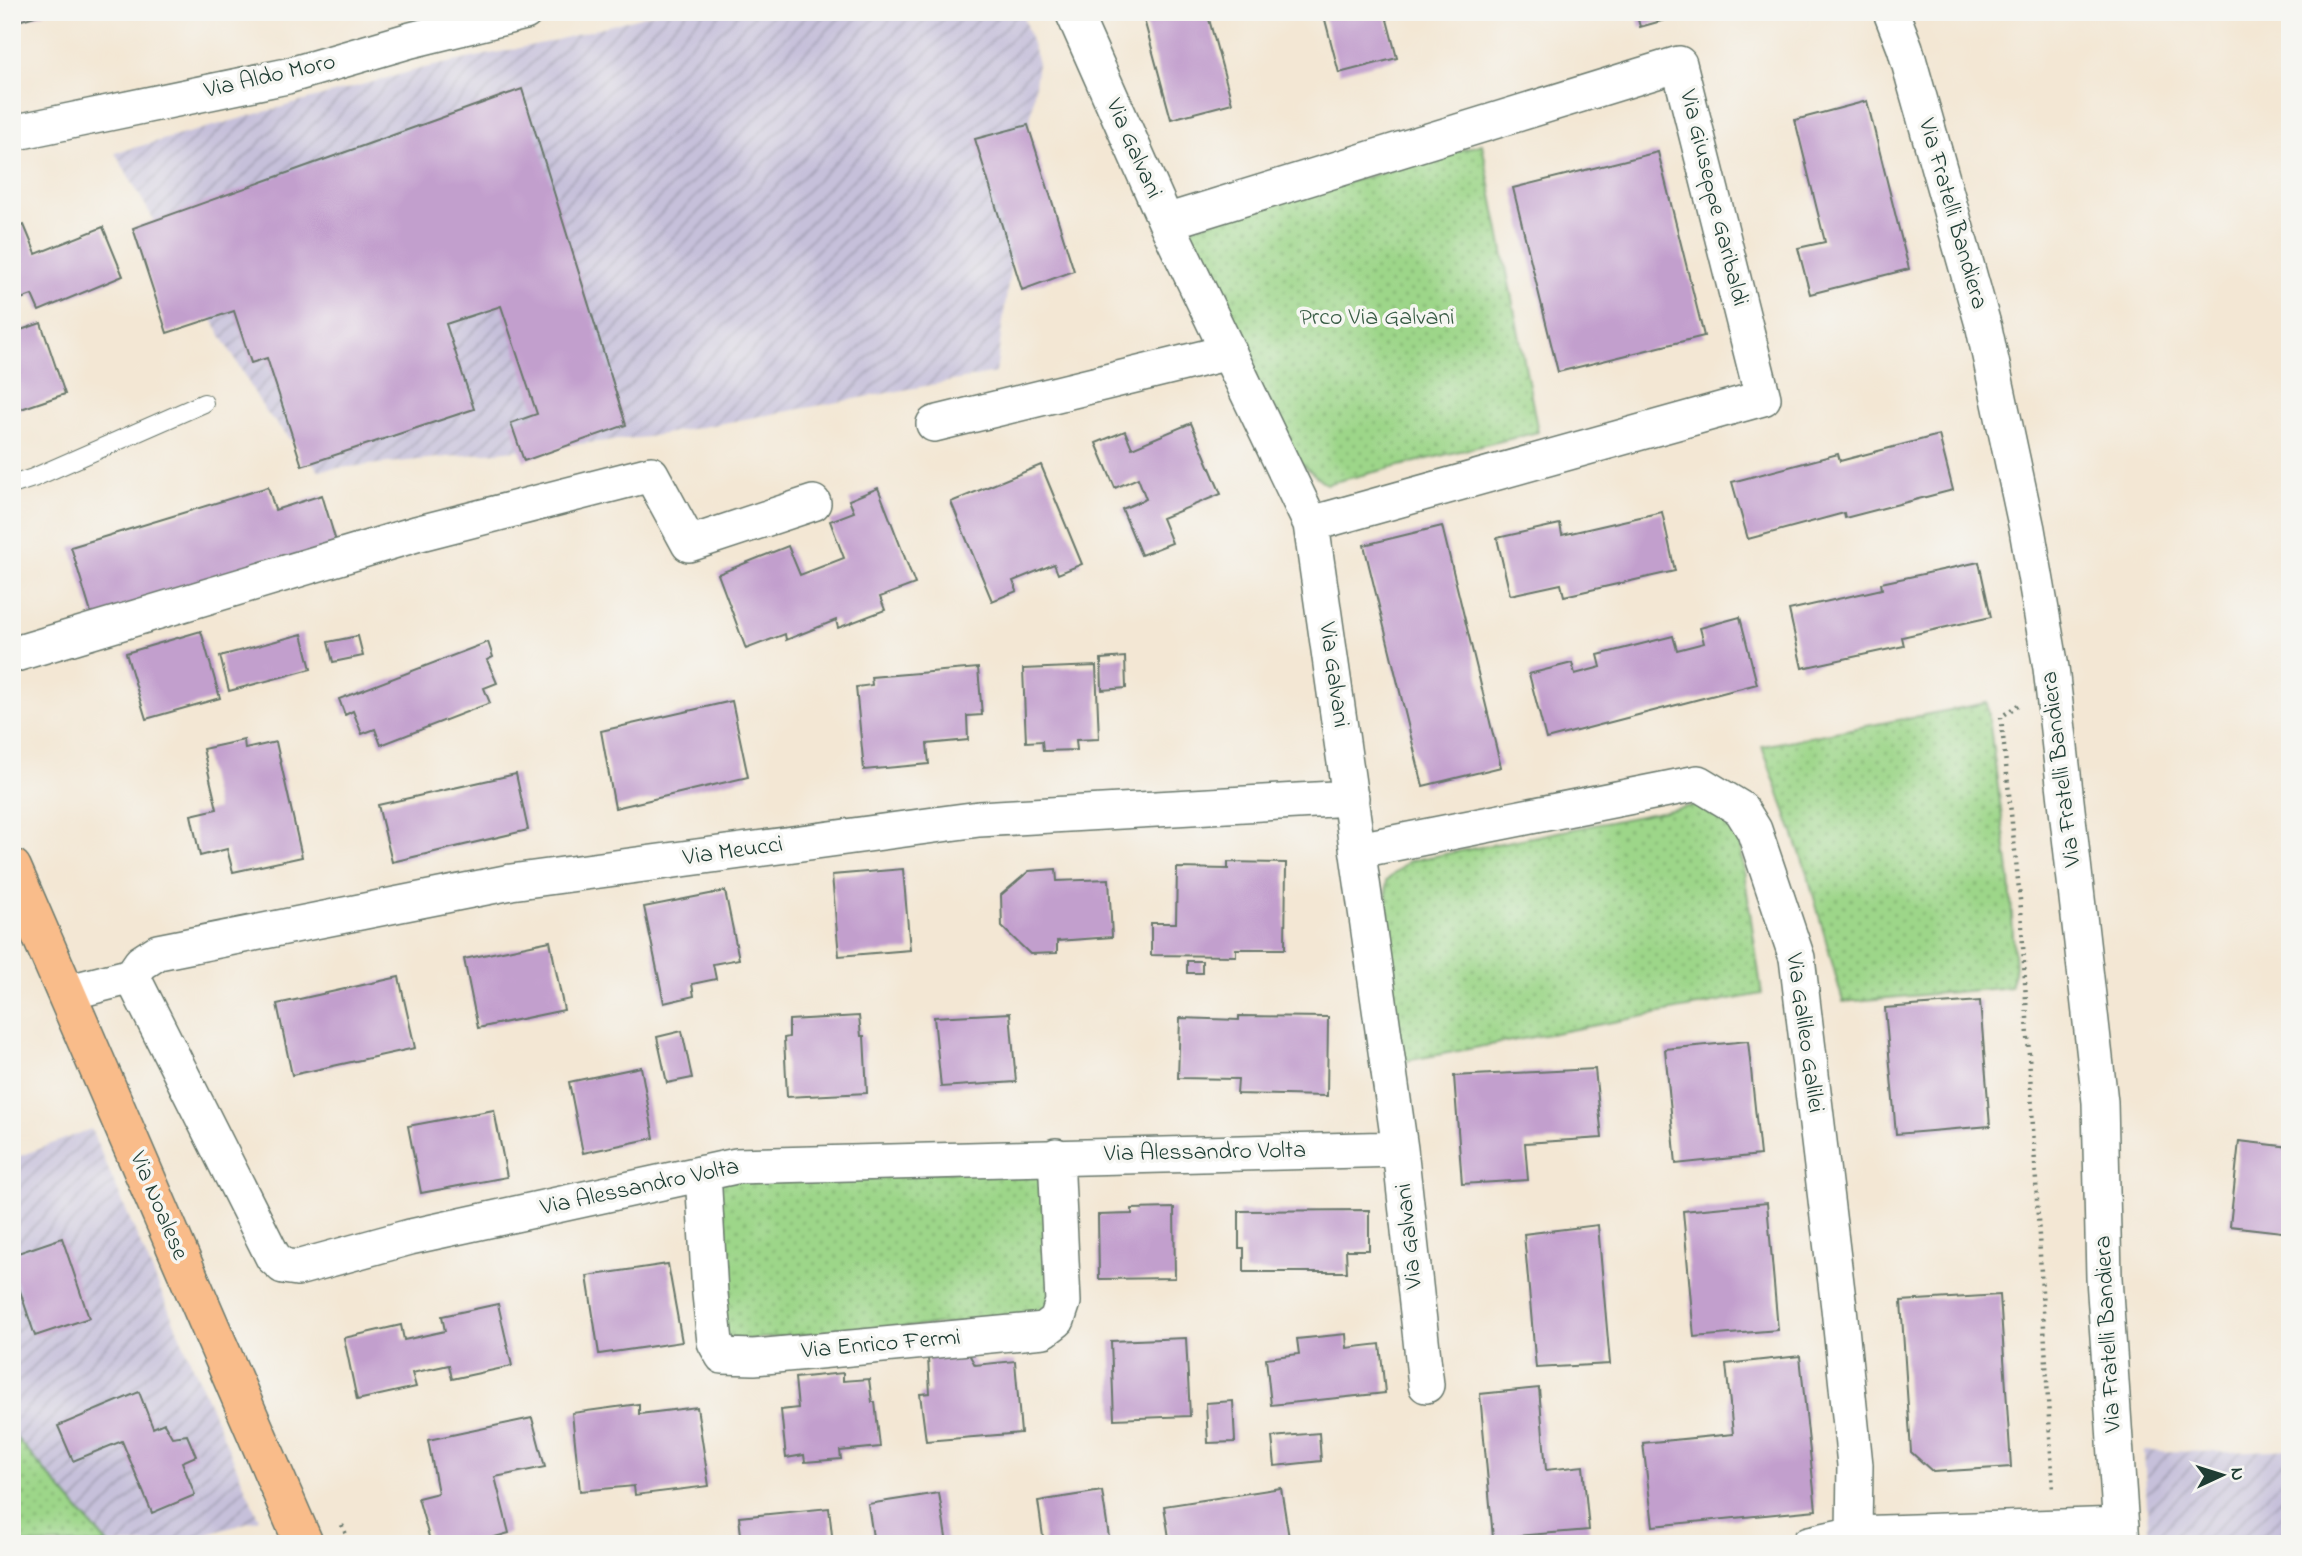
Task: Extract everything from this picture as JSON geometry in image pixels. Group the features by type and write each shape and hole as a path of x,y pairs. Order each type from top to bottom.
{"main road":[{"name":"Via Noalese","path":"12,868 304,1544"}],"street":[{"name":"Via Aldo Moro","path":"12,133 288,76 406,26 525,12"},
{"name":"Via Galvani","path":"1073,12 1166,222 1311,524 1401,1149 1426,1385"},
{"name":"Via Fratelli Bandiera","path":"1891,12 1905,48 1984,328 2028,529 2054,697 2100,1102 2104,1278 2121,1534"},
{"name":"Via Giuseppe Garibaldi","path":"1166,222 1679,64 1763,398 1311,524"},
{"path":"934,424 1228,352"},
{"path":"12,655 415,534 651,474 689,544 813,503"},
{"name":"Via Galileo Galilei","path":"1359,850 1698,783 1741,808 1754,830 1797,958 1855,1465 1854,1534"},
{"name":"Via Meucci","path":"132,976 141,963 158,952 511,882 979,819 1351,798"},
{"path":"66,993 132,976"},
{"name":"Via Alessandro Volta","path":"132,976 273,1257 283,1266 297,1268 410,1237 736,1166 1401,1149"},
{"name":"Via Enrico Fermi","path":"703,1173 715,1342 723,1356 754,1357 1044,1330 1057,1320 1063,1302 1056,1156"},
{"path":"1809,1544 1854,1534 2056,1527 2121,1534"}],"lane":[{"path":"12,485 204,403"}],"path":[{"path":"2054,697 2024,701 2001,717 2021,909 2056,1527"}],"shaded area":[{"path":"658,12 1022,12 1038,63 996,373 647,437 319,470 265,411 115,153 420,69 553,41"},
{"path":"91,1129 259,1519 175,1544 108,1544 12,1433 12,1159"},
{"path":"2290,1449 2290,1544 2149,1544 2144,1451 2229,1452"}],"green space":[{"name":"Prco Via Galvani","path":"1482,144 1538,432 1326,484 1294,458 1187,240 1192,227"},
{"path":"1987,703 2010,879 2015,972 2011,987 1843,1002 1807,872 1762,746"},
{"path":"1696,805 1738,830 1762,994 1394,1063 1386,881 1409,861"},
{"path":"1048,1167 1052,1305 1038,1317 740,1340 722,1336 715,1181"},
{"path":"12,1433 108,1544 12,1544"}],"building":[{"path":"12,12 45,12 45,13 12,23"},
{"path":"1142,12 1207,12 1232,103 1171,119"},
{"path":"1323,12 1385,12 1397,58 1339,73"},
{"path":"1636,12 1690,12 1690,13 1640,27"},
{"path":"522,89 626,425 524,461 511,423 537,414 501,306 446,324 474,409 302,466 267,358 251,363 234,311 167,333 133,228"},
{"path":"1867,101 1909,269 1810,294 1798,248 1825,242 1795,120"},
{"path":"1028,125 1074,271 1022,290 975,139"},
{"path":"1658,152 1704,336 1558,372 1513,188"},
{"path":"24,225 36,254 103,227 123,276 39,311 32,295 12,302 12,230"},
{"path":"41,323 65,394 12,412 12,333"},
{"path":"1191,423 1221,494 1162,518 1172,543 1141,555 1122,509 1146,499 1138,478 1115,488 1096,443 1125,431 1132,448"},
{"path":"1939,435 1953,490 1845,518 1844,513 1748,539 1732,482 1838,454 1840,461"},
{"path":"1041,465 1082,564 1058,574 1054,564 1013,581 1017,591 992,601 951,502"},
{"path":"268,487 275,510 322,495 338,548 94,623 71,547"},
{"path":"878,488 915,584 880,597 885,610 838,628 836,620 786,640 785,634 746,649 718,574 788,546 800,575 844,558 830,521 854,512 849,500"},
{"path":"1662,512 1675,571 1564,596 1561,584 1510,595 1497,538 1560,524 1562,535"},
{"path":"1442,526 1501,767 1423,786 1364,545"},
{"path":"1979,562 1991,617 1902,637 1904,646 1802,668 1789,610 1882,589 1881,583"},
{"path":"1740,617 1757,684 1546,739 1529,674 1572,663 1575,674 1601,667 1598,655 1673,636 1677,650 1704,643 1700,628"},
{"path":"201,631 220,698 146,719 126,653"},
{"path":"302,634 311,669 229,691 220,656"},
{"path":"358,636 363,656 333,662 328,642"},
{"path":"488,642 493,657 487,660 497,683 484,688 490,703 381,745 375,729 362,734 353,711 345,715 339,699"},
{"path":"1125,657 1126,688 1102,690 1101,659"},
{"path":"1096,666 1099,739 1076,740 1077,750 1043,751 1042,741 1026,742 1023,669"},
{"path":"978,668 982,715 967,716 968,740 927,744 929,764 864,770 856,687 872,685 871,677"},
{"path":"732,701 748,777 615,808 601,731"},
{"path":"244,740 245,749 276,742 302,857 233,872 227,849 200,856 191,815 217,809 203,749"},
{"path":"516,774 528,830 392,862 378,805"},
{"path":"1228,862 1286,863 1285,949 1236,949 1236,956 1151,955 1151,923 1176,923 1177,868 1228,869"},
{"path":"903,869 910,950 839,956 832,875"},
{"path":"1056,869 1057,881 1109,879 1112,937 1057,941 1057,953 1030,954 1002,927 1001,895 1029,871"},
{"path":"725,891 739,959 713,964 716,979 692,984 694,996 664,1003 644,907"},
{"path":"550,941 564,1010 478,1028 464,959"},
{"path":"1187,961 1202,961 1202,973 1187,973"},
{"path":"399,977 415,1048 292,1075 277,1004"},
{"path":"1980,1001 1990,1126 1896,1134 1885,1008"},
{"path":"1010,1013 1016,1082 941,1087 934,1017"},
{"path":"859,1016 861,1036 864,1036 867,1093 787,1097 784,1038 789,1037 789,1020"},
{"path":"1239,1016 1328,1017 1327,1096 1237,1094 1238,1079 1178,1078 1180,1018 1239,1020"},
{"path":"682,1031 692,1078 667,1083 657,1037"},
{"path":"1748,1041 1760,1155 1676,1164 1665,1049"},
{"path":"641,1067 654,1138 583,1153 569,1082"},
{"path":"1595,1069 1602,1138 1525,1143 1528,1180 1462,1184 1454,1076"},
{"path":"494,1110 507,1177 421,1193 408,1126"},
{"path":"2239,1141 2290,1147 2290,1233 2230,1226"},
{"path":"1767,1203 1778,1330 1694,1337 1683,1211"},
{"path":"1174,1208 1175,1278 1099,1279 1098,1215 1132,1214 1132,1209"},
{"path":"1369,1210 1369,1250 1346,1250 1347,1272 1244,1272 1244,1248 1239,1248 1239,1211"},
{"path":"1598,1225 1610,1364 1536,1368 1524,1234"},
{"path":"62,1238 89,1318 35,1336 12,1267 12,1255"},
{"path":"668,1264 682,1342 599,1354 587,1276"},
{"path":"2000,1295 2011,1467 1933,1472 1911,1452 1901,1301"},
{"path":"498,1304 512,1366 452,1379 449,1365 412,1373 416,1387 357,1400 344,1338 401,1325 404,1340 445,1331 442,1316"},
{"path":"1346,1334 1347,1348 1380,1344 1385,1393 1271,1405 1266,1358 1299,1354 1297,1339"},
{"path":"1186,1338 1190,1416 1114,1419 1111,1341"},
{"path":"969,1354 975,1365 1015,1361 1021,1433 926,1441 920,1394 930,1393 928,1358"},
{"path":"1800,1356 1816,1510 1653,1526 1643,1443 1733,1434 1726,1364"},
{"path":"843,1373 843,1381 869,1379 872,1402 875,1402 880,1447 840,1451 841,1459 805,1462 804,1455 786,1458 781,1410 798,1408 795,1378"},
{"path":"1539,1388 1546,1470 1583,1466 1589,1530 1493,1538 1480,1394"},
{"path":"139,1392 153,1428 164,1423 172,1437 187,1435 196,1456 182,1462 195,1495 152,1513 122,1441 73,1461 58,1426"},
{"path":"1233,1401 1235,1442 1208,1443 1206,1403"},
{"path":"639,1404 639,1414 697,1407 709,1486 635,1495 634,1486 580,1491 572,1413"},
{"path":"532,1418 545,1467 495,1477 509,1533 470,1544 431,1544 418,1498 438,1493 428,1440"},
{"path":"1319,1433 1321,1461 1275,1466 1272,1437"},
{"path":"1281,1488 1290,1544 1170,1544 1164,1506"},
{"path":"1102,1491 1110,1544 1044,1544 1038,1501"},
{"path":"939,1493 947,1544 874,1544 868,1504"},
{"path":"829,1508 833,1544 742,1544 739,1517"}]}
